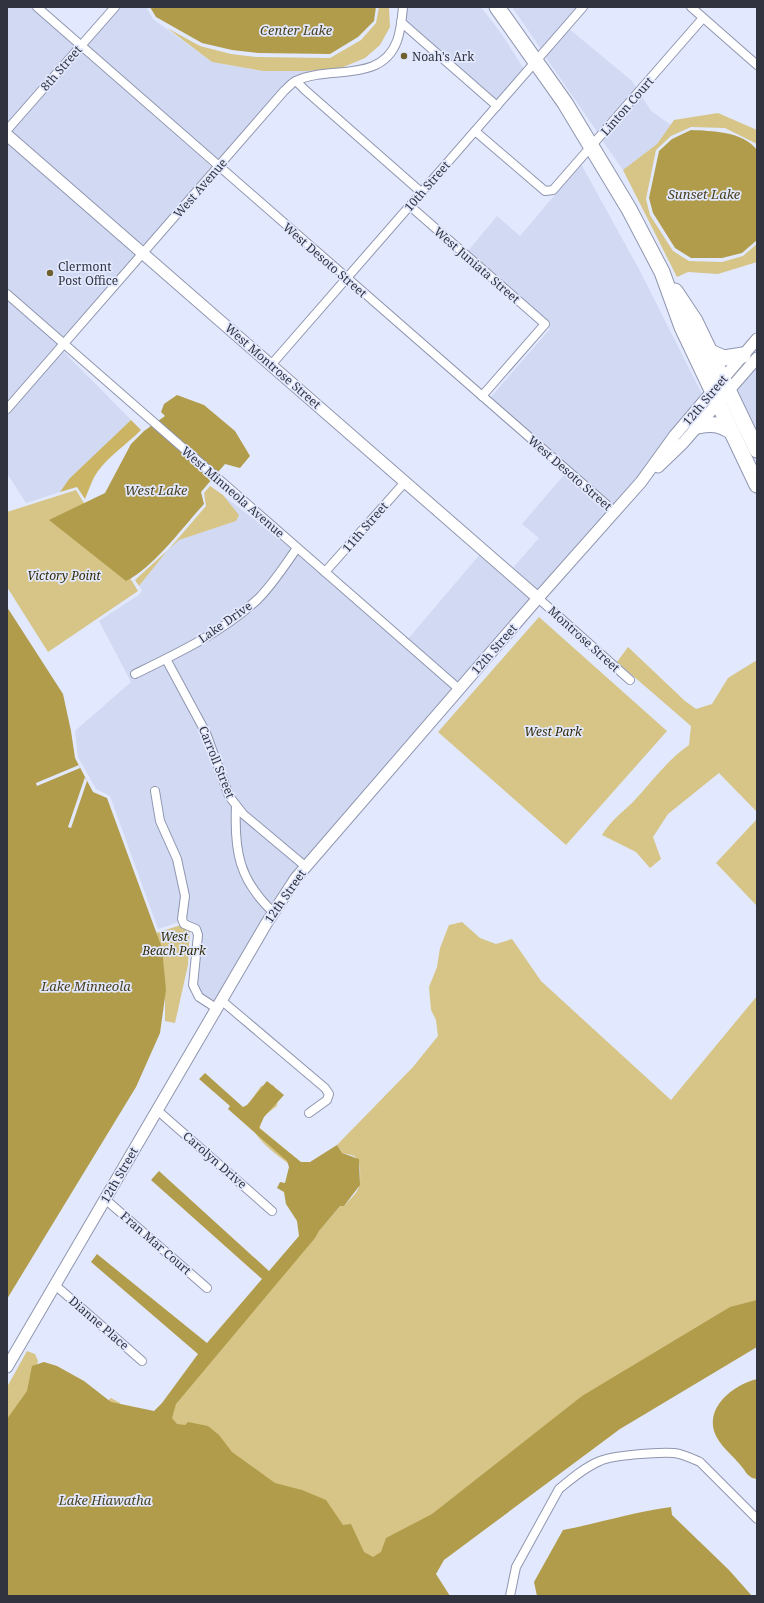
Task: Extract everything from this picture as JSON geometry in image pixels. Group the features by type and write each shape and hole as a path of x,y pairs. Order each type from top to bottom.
{"highway":[{"path":"498,7 536,61 592,146 630,209 662,272 682,327 757,485"},
{"path":"662,272 695,321 757,450"},
{"path":"710,352 724,358 750,357"},
{"path":"698,426 715,424 724,426 732,432"}],"main road":[{"name":"West Montrose Street","path":"7,135 538,598"},
{"name":"12th Street","path":"7,1367 218,1004 273,912 306,866 538,598 641,482 675,435 715,397 750,357 757,339"},
{"name":"12th Street","path":"641,482 683,443 698,426 715,397"}],"street":[{"name":"West Desoto Street","path":"36,7 615,512"},
{"name":"8th Street","path":"7,130 114,7"},
{"name":"West Avenue","path":"7,409 284,91 296,81 316,76 352,72 374,65 392,50 397,42 403,7"},
{"name":"10th Street","path":"271,365 583,7"},
{"path":"691,7 757,65"},
{"name":"Linton Court","path":"475,131 545,191 549,192 592,146 703,18"},
{"path":"401,22 497,106"},
{"path":"296,81 421,192"},
{"name":"West Juniata Street","path":"410,206 545,324 482,396"},
{"name":"West Minneola Avenue","path":"7,294 459,689"},
{"path":"675,435 683,443"},
{"name":"11th Street","path":"326,572 405,482"},
{"name":"Lake Drive","path":"135,674 203,639 244,611 268,587 297,548"},
{"name":"Montrose Street","path":"538,598 630,680"},
{"name":"Carroll Street","path":"166,659 206,733 225,787 236,806 306,866"},
{"path":"154,791 160,821 178,867 185,896 182,919 184,924 196,929 198,935 193,985 198,997 218,1004 325,1088 329,1094 327,1100 309,1113"},
{"path":"236,806 236,842 243,872 254,891 273,912"},
{"name":"Carolyn Drive","path":"157,1110 272,1211"},
{"name":"Fran Mar Court","path":"105,1199 207,1288"},
{"name":"Dianne Place","path":"56,1285 142,1361"},
{"path":"510,1596 516,1567 559,1489 597,1462 610,1457 673,1453 688,1456 700,1462 757,1519"}],"shaded area":[{"path":"7,7 30,7 75,46 7,124"},
{"path":"119,7 146,7 153,19 212,62 263,71 316,70 314,73 297,75 218,162 86,45"},
{"path":"407,7 481,7 501,33 524,69 497,100 405,20"},
{"path":"512,7 577,7 541,49"},
{"path":"568,28 632,81 637,89 598,133 545,56"},
{"path":"80,51 213,168 144,247 10,132"},
{"path":"641,95 651,111 671,125 657,144 623,170 602,140"},
{"path":"7,140 138,253 65,339 7,289"},
{"path":"581,164 640,271 703,396 615,507 490,398 550,329 547,326 550,323 468,251 497,216 520,236"},
{"path":"7,300 59,345 7,403"},
{"path":"65,350 64,352 131,420 69,479 60,492 26,503 7,473 7,414"},
{"path":"757,364 757,436 734,390"},
{"path":"131,420 141,430 98,471 92,481 85,499 77,487 60,492 69,479"},
{"path":"564,475 608,514 538,592 512,569 539,538 522,524"},
{"path":"224,496 292,549 265,585 242,608 202,636 130,673 133,679 164,664 202,735 222,789 232,807 232,843 240,874 250,894 268,913 216,1001 213,1002 202,994 197,984 198,926 187,921 186,918 181,858 164,819 158,786 150,789 156,822 173,861 181,897 179,922 158,929 110,796 96,789 78,757 75,731 131,682 99,621 140,594 142,590 139,586 167,551 179,540 236,521 238,515"},
{"path":"297,553 454,689 305,861 246,811 233,794 209,731 172,660 230,626"},
{"path":"481,553 533,598 459,683 408,639"},
{"path":"239,816 300,867 273,906 252,881 243,857 240,841"}],"green space":[{"path":"379,7 389,7 390,27 380,45 365,58 341,68 306,71 263,71 212,62 167,28 200,46 231,54 257,57 330,58 361,40 376,23"},
{"path":"718,113 757,130 757,144 725,128 691,127 671,136 656,150 646,199 650,215 673,251 689,261 722,262 743,256 757,244 757,262 718,274 688,272 677,277 623,170 657,144 674,120"},
{"path":"210,486 223,495 239,515 236,521 179,540 167,551 139,586 135,580 169,549 206,506 204,493"},
{"name":"Victory Point","path":"76,490 138,591 48,652 7,587 7,512"},
{"name":"West Park","path":"539,617 667,731 566,845 438,732"},
{"path":"628,647 685,701 696,709 712,704 728,678 757,660 757,812 719,773 668,814 653,837 661,859 650,868 636,852 602,835 612,822 632,803 666,765 689,745 691,726 617,662"},
{"path":"757,819 757,906 716,863"},
{"path":"462,922 480,938 496,944 512,939 541,981 671,1100 757,996 757,1311 383,1570 173,1428 170,1415 181,1394 340,1206 344,1206 358,1190 360,1182 359,1161 356,1157 342,1153 337,1145 413,1067 438,1036 436,1020 431,1010 429,987 437,967 440,948 449,925"},
{"name":"West Beach Park","path":"184,924 190,926 188,965 175,1023 165,1021 165,987 162,954 156,933"},
{"path":"273,1085 278,1092 277,1106 261,1118 260,1128 300,1162 289,1164 263,1143 254,1131 246,1115 252,1099 261,1086"},
{"path":"27,1351 35,1354 38,1361 36,1370 104,1404 111,1398 120,1403 120,1409 7,1430 7,1387"}],"water":[{"name":"Center Lake","path":"150,7 376,7 374,21 358,37 330,54 258,53 232,50 202,43 156,17"},
{"name":"Sunset Lake","path":"691,130 726,133 744,139 757,150 757,240 742,253 722,258 691,258 675,248 653,213 649,198 659,151 672,139"},
{"name":"West Lake","path":"177,395 204,405 235,431 250,456 240,468 225,464 201,492 204,504 147,567 126,581 49,520 105,493 131,444 144,431 165,416 161,412 164,404"},
{"name":"Lake Minneola","path":"7,607 63,694 75,758 93,792 107,798 162,948 166,990 160,1033 136,1087 7,1299"},
{"name":"Lake Hiawatha","path":"205,1073 243,1107 247,1105 267,1081 284,1095 264,1117 259,1128 301,1162 310,1162 337,1145 342,1153 359,1159 360,1185 344,1206 340,1206 176,1404 172,1418 177,1424 185,1425 188,1422 208,1426 219,1435 232,1452 275,1483 302,1490 326,1500 343,1525 351,1524 364,1552 373,1557 381,1552 386,1538 432,1514 582,1396 730,1307 757,1300 757,1347 620,1429 444,1560 436,1574 450,1596 7,1596 7,1419 27,1391 32,1366 44,1362 57,1366 84,1381 111,1402 154,1411 162,1403 198,1354 91,1262 97,1254 207,1343 262,1279 151,1180 159,1171 269,1271 299,1236 297,1221 286,1204 284,1192 277,1188 280,1182 285,1183 289,1167 287,1161 228,1109 230,1106 199,1079"},
{"path":"757,1379 757,1479 752,1478 747,1474 723,1446 716,1436 713,1426 717,1407 723,1399 739,1386"},
{"path":"671,1507 672,1515 729,1570 752,1596 537,1596 534,1582 563,1530"}],"pier":[{"path":"79,765 80,768 37,786 36,783"},
{"path":"85,777 87,781 71,828 68,827"}],"place":[{"name":"Noah's Ark","path":"404,56"},
{"name":"Clermont Post Office","path":"50,273"}]}
